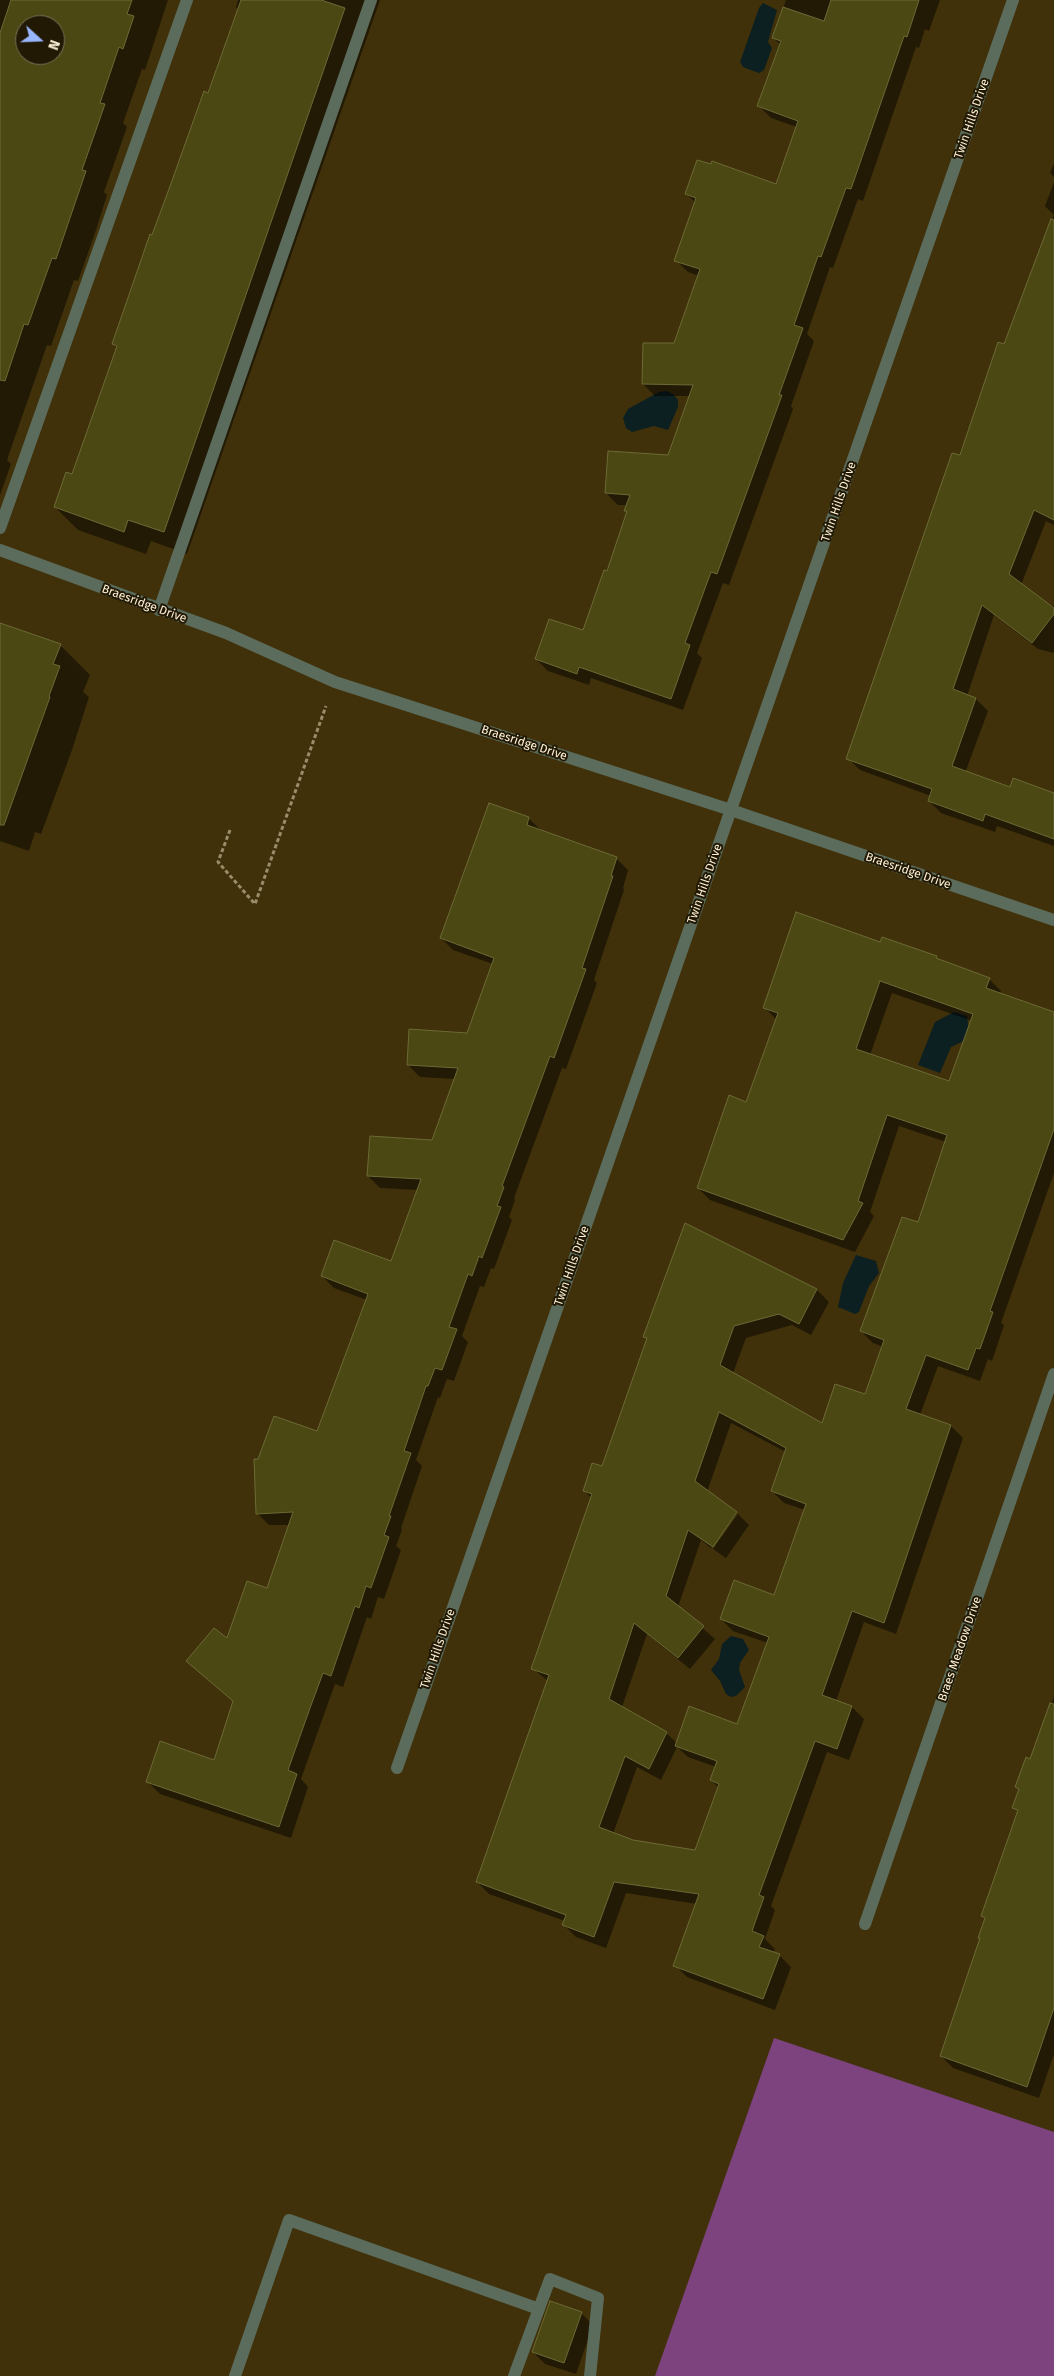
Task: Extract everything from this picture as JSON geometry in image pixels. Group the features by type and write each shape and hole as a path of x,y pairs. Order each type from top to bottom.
{"street":[{"path":"0,528 187,0"},
{"path":"159,610 371,0"},
{"name":"Twin Hills Drive","path":"397,1768 1013,0"},
{"name":"Braesridge Drive","path":"0,550 159,610 226,632 335,682 731,810 1054,920"},
{"name":"Braes Meadow Drive","path":"865,1924 1054,1374"},
{"path":"235,2376 289,2220 539,2309"},
{"path":"514,2376 550,2279 598,2298 590,2376"}],"path":[{"path":"230,830 218,862 255,904 335,682"}],"shaded area":[{"path":"763,3 777,10 768,42 772,48 764,70 759,73 743,67 740,62 759,8"},
{"path":"667,391 678,400 678,407 668,430 654,426 632,432 626,428 623,418 628,409 659,392"},
{"path":"954,1012 967,1016 970,1038 951,1047 940,1073 918,1065 935,1022"},
{"path":"856,1255 876,1261 879,1273 869,1286 859,1312 855,1314 838,1307 843,1283"},
{"path":"731,1636 743,1639 749,1650 740,1663 739,1670 745,1687 736,1696 731,1697 726,1694 720,1681 711,1670 719,1659 722,1644"},
{"path":"774,2038 1054,2132 1054,2376 655,2376"}],"building":[{"path":"11,0 132,0 127,14 134,16 123,49 119,47 100,103 105,104 82,170 86,171 56,259 52,258 28,325 24,324 5,381 0,380 0,33"},
{"path":"241,0 321,0 345,8 164,532 128,520 124,532 54,507 66,472 72,474 117,346 112,344 150,234 152,235 204,91 208,93"},
{"path":"831,0 919,0 907,37 904,36 851,189 846,188 821,257 818,256 794,325 803,328 779,395 782,395 717,574 711,572 685,643 690,645 671,699 579,667 577,674 535,659 549,619 583,630 604,570 607,571 627,511 624,511 630,495 605,493 608,451 668,455 693,385 642,384 643,343 674,343 700,269 674,261 696,198 685,194 697,160 711,164 712,161 776,184 798,121 757,106 781,41 772,38 783,7 824,21"},
{"path":"1051,219 1054,220 1054,520 1034,510 1009,574 1054,608 1054,614 1032,643 982,605 953,689 976,698 952,766 1010,787 1013,778 1054,793 1054,839 985,814 983,821 928,801 932,789 846,759 952,453 960,455 998,342 1004,344"},
{"path":"0,623 61,644 53,664 60,666 4,825 0,825"},
{"path":"489,803 529,817 527,825 617,857 611,876 613,876 582,968 586,969 554,1058 550,1056 502,1186 504,1187 497,1206 501,1207 482,1258 479,1256 472,1276 468,1274 449,1327 457,1329 442,1370 435,1368 428,1386 426,1386 404,1451 411,1453 389,1516 391,1516 384,1535 389,1537 371,1588 366,1586 359,1608 355,1606 331,1676 323,1673 288,1770 297,1774 279,1827 146,1782 160,1741 214,1760 233,1701 186,1661 214,1628 227,1638 247,1581 267,1588 293,1512 256,1514 254,1459 258,1459 274,1416 317,1431 368,1294 321,1276 334,1240 391,1261 421,1179 367,1176 370,1136 432,1140 458,1068 407,1065 409,1029 467,1033 494,958 440,938"},
{"path":"796,912 880,942 882,937 937,956 936,958 990,978 986,988 1054,1012 1054,1129 990,1311 993,1312 980,1349 976,1348 968,1370 926,1355 906,1409 951,1425 884,1623 852,1611 822,1695 852,1706 837,1749 815,1741 759,1895 764,1897 752,1931 764,1936 759,1947 780,1954 763,1999 673,1966 699,1894 614,1882 594,1937 562,1925 566,1915 476,1882 549,1675 531,1669 592,1494 583,1491 592,1463 602,1466 647,1338 643,1337 685,1223 817,1289 799,1324 779,1314 734,1326 720,1365 822,1423 835,1384 865,1394 884,1340 860,1331 902,1217 918,1222 947,1135 887,1115 858,1201 863,1203 843,1240 697,1188 729,1095 746,1102 778,1013 763,1008","holes":["880,981 973,1014 949,1081 856,1049","719,1412 786,1448 771,1491 806,1504 774,1595 734,1580 720,1619 769,1637 737,1724 689,1706 675,1746 717,1761 710,1780 719,1784 695,1850 633,1840 599,1827 625,1756 649,1769 667,1732 609,1699 634,1623 678,1658 704,1626 666,1596 688,1530 713,1547 737,1512 695,1481"]},
{"path":"1050,1703 1054,1704 1054,2008 1027,2087 940,2056 980,1938 978,1938 985,1918 981,1916 1018,1810 1012,1808 1019,1789 1015,1787 1026,1757 1030,1759"},
{"path":"550,2301 582,2312 564,2363 532,2352"}]}
